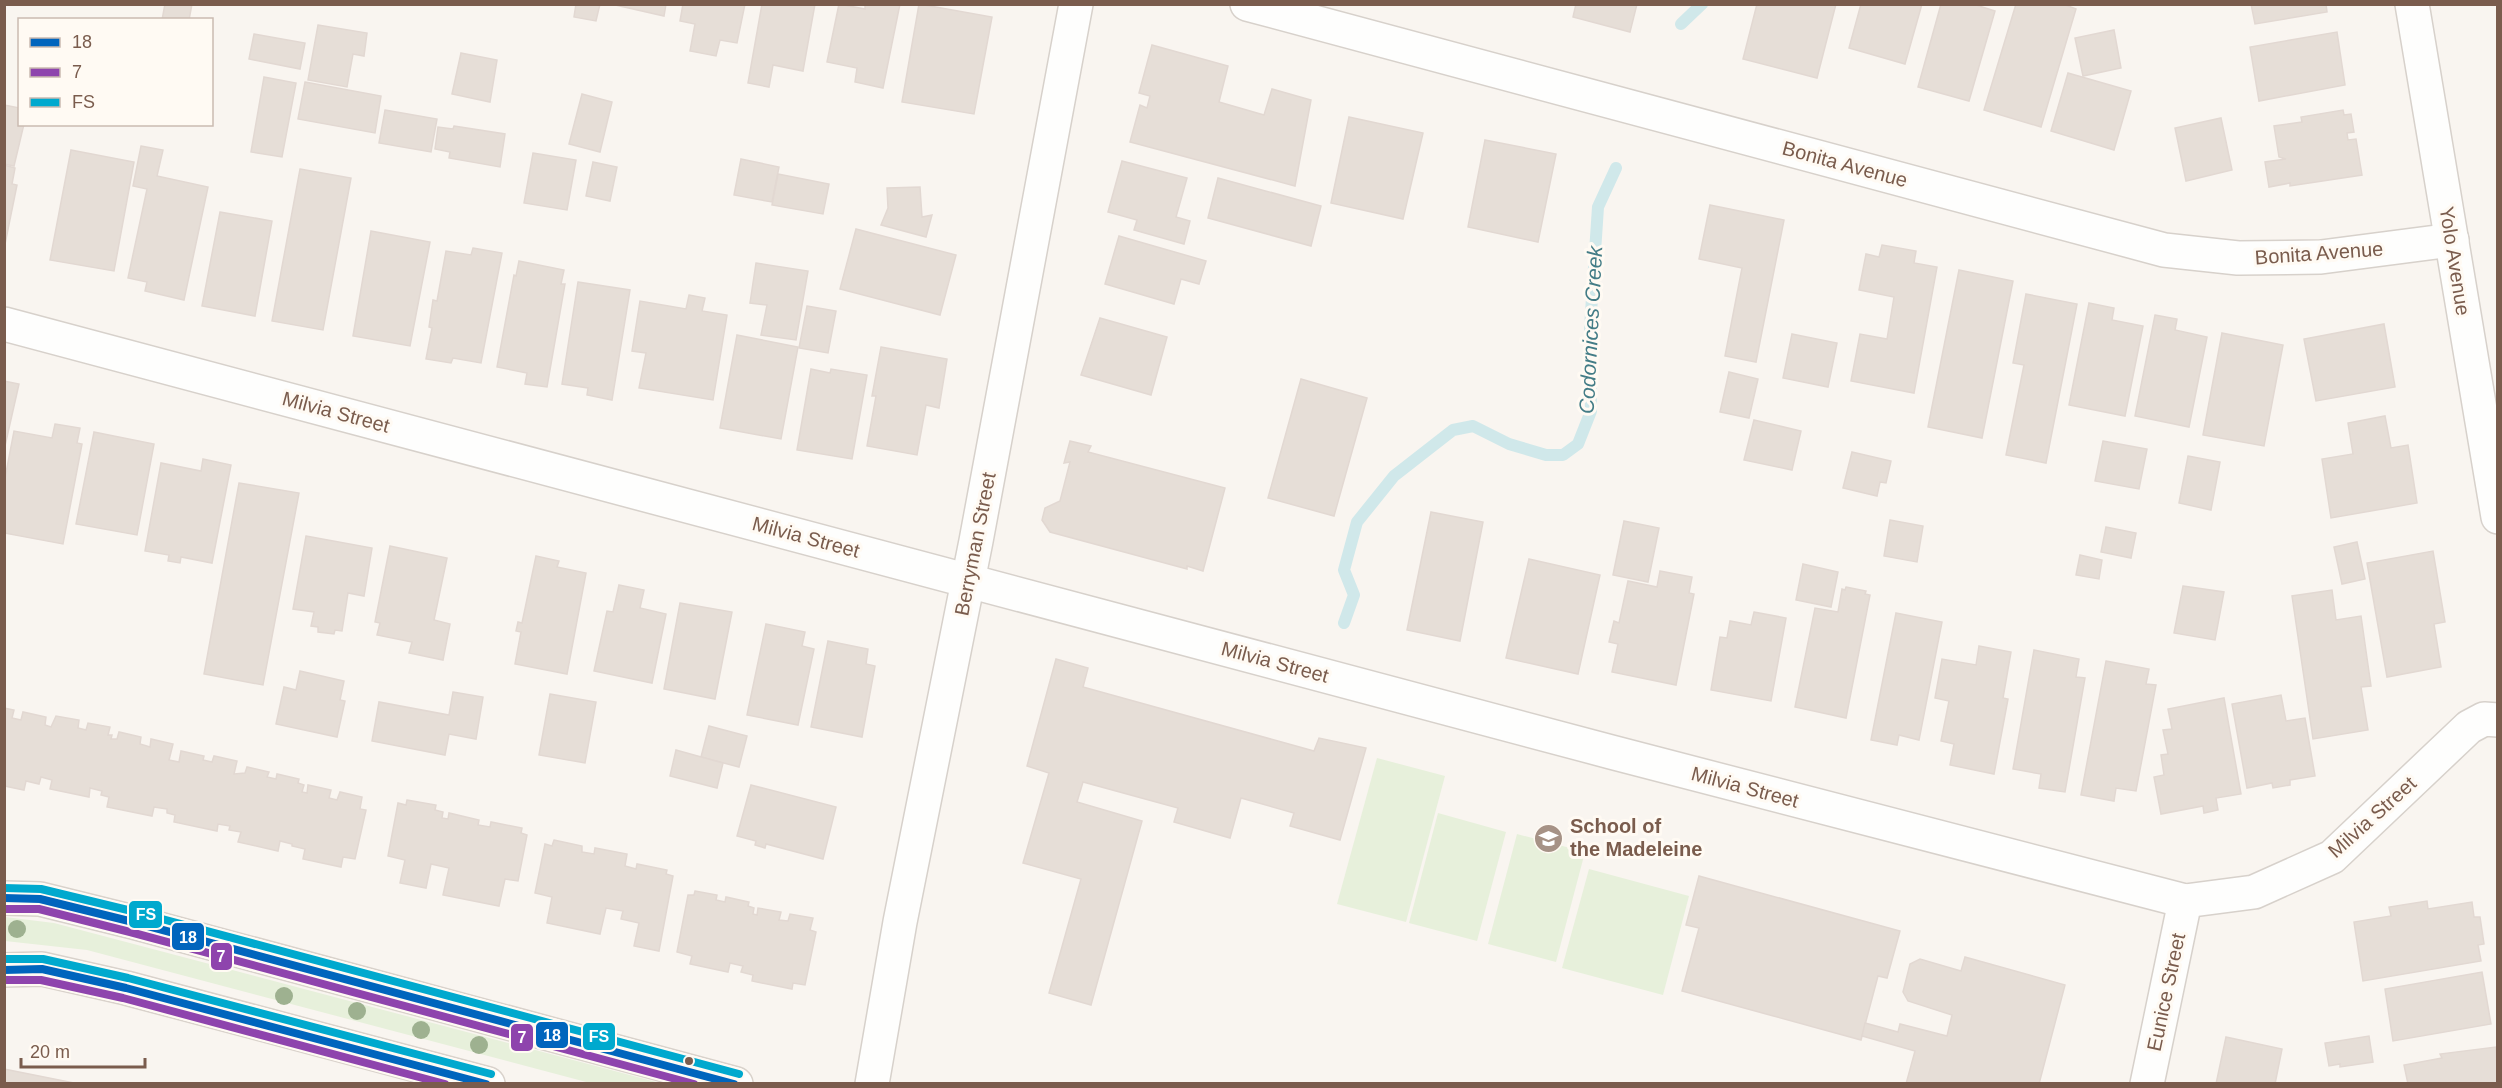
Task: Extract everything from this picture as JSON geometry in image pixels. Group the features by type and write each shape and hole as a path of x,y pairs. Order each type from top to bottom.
{"street":[{"name":"Berryman Street","path":"872,1083 900,922 968,580 1076,4"},
{"name":"Bonita Avenue","path":"1247,4 2164,250 2238,258 2321,257 2452,240"},
{"name":"Yolo Avenue","path":"2412,4 2498,517"},
{"name":"Milvia Street","path":"4,324 1668,767 2185,901 2254,892 2332,857 2469,727 2484,719 2498,720"},
{"path":"4,898 40,899 133,922 736,1083"},
{"name":"Eunice Street","path":"2147,1083 2185,901"},
{"path":"4,970 42,969 126,988 488,1083"}],"green space":[{"path":"1377,758 1445,776 1406,922 1337,904"},
{"path":"1438,813 1506,832 1477,941 1409,923"},
{"path":"1517,834 1585,852 1556,962 1488,944"},
{"path":"1589,869 1689,896 1663,995 1562,968"},
{"path":"5,917 54,923 660,1083 590,1083 87,950 5,941"}],"building":[{"path":"165,4 192,4 189,18 162,18"},
{"path":"576,4 600,4 596,21 574,17"},
{"path":"611,4 666,4 664,16"},
{"path":"683,4 745,4 737,43 720,40 716,56 690,51 695,24 680,21"},
{"path":"762,4 815,4 803,71 773,65 769,87 748,83"},
{"path":"839,4 865,9 865,4 900,4 883,88 855,82 857,68 827,62"},
{"path":"919,4 992,17 974,114 902,102"},
{"path":"1576,4 1637,4 1630,32 1573,17"},
{"path":"1757,4 1836,4 1817,78 1743,59"},
{"path":"1861,4 1922,4 1905,64 1849,48"},
{"path":"1941,4 1973,4 1995,11 1969,101 1918,87"},
{"path":"2016,4 2063,4 2076,9 2041,127 1984,110"},
{"path":"2251,4 2326,4 2327,12 2255,24"},
{"path":"318,25 367,33 364,56 353,54 347,87 308,80"},
{"path":"2114,30 2121,68 2083,76 2075,38"},
{"path":"2337,32 2345,85 2259,101 2250,47"},
{"path":"254,34 305,43 300,69 249,59"},
{"path":"1152,45 1228,66 1219,102 1264,115 1272,89 1311,100 1295,186 1130,142 1140,105 1147,108 1150,96 1139,93"},
{"path":"461,53 497,60 490,102 452,94"},
{"path":"2068,73 2131,91 2114,150 2051,131"},
{"path":"264,77 296,83 282,157 251,152"},
{"path":"305,82 381,96 375,133 298,119"},
{"path":"582,94 612,102 600,152 569,144"},
{"path":"4,105 18,108 18,126 24,126 14,166 4,164"},
{"path":"385,110 437,119 431,152 379,143"},
{"path":"2343,110 2344,115 2351,114 2354,132 2347,133 2348,140 2356,139 2362,175 2269,187 2265,162 2286,159 2279,157 2274,126 2302,122 2301,117"},
{"path":"1349,117 1423,133 1403,219 1331,203"},
{"path":"2221,118 2232,170 2186,181 2175,128"},
{"path":"454,126 505,134 500,167 449,158 450,152 435,149 438,127 453,129"},
{"path":"1485,140 1556,154 1538,242 1468,227"},
{"path":"141,146 163,150 157,176 208,187 184,300 145,291 147,282 128,278 147,189 133,186"},
{"path":"71,150 134,162 114,271 50,260"},
{"path":"533,153 576,160 567,210 524,203"},
{"path":"741,159 779,167 772,202 734,195"},
{"path":"1122,161 1187,178 1176,217 1190,221 1184,244 1134,230 1137,220 1108,212"},
{"path":"593,162 617,167 610,201 586,196"},
{"path":"4,165 15,168 12,184 17,185 4,249"},
{"path":"300,169 351,178 323,330 272,321"},
{"path":"778,174 829,184 823,214 772,205"},
{"path":"1218,178 1321,206 1311,246 1208,218"},
{"path":"920,187 922,217 932,215 926,237 881,225 888,208 887,188"},
{"path":"1710,205 1784,220 1756,362 1725,356 1742,268 1699,259"},
{"path":"220,212 272,221 255,316 202,306"},
{"path":"856,229 956,255 940,315 840,289"},
{"path":"371,231 430,242 410,346 353,336"},
{"path":"1119,236 1206,261 1199,284 1181,279 1174,304 1105,284"},
{"path":"1882,245 1916,251 1914,263 1937,267 1914,393 1851,381 1860,334 1887,339 1894,297 1859,290 1866,254 1879,257"},
{"path":"473,248 502,253 481,363 453,358 451,363 426,359 432,328 429,327 433,300 437,301 446,251 471,255"},
{"path":"519,261 564,270 561,284 565,284 547,387 525,384 527,373 497,367 514,275 516,276"},
{"path":"756,263 808,271 796,340 761,335 767,305 750,303"},
{"path":"1959,270 2013,281 1982,438 1928,427"},
{"path":"578,282 630,290 612,400 587,395 588,388 562,384"},
{"path":"2026,294 2077,304 2046,463 2006,455 2024,365 2013,363"},
{"path":"689,295 705,298 702,311 727,315 713,400 639,388 646,353 632,351 640,301 686,309"},
{"path":"2089,303 2114,308 2112,320 2143,326 2125,416 2069,405"},
{"path":"807,306 836,311 828,353 799,348"},
{"path":"2155,315 2177,319 2175,330 2207,337 2189,427 2135,416"},
{"path":"1100,318 1167,337 1151,395 1081,375"},
{"path":"2384,324 2395,387 2316,401 2304,339"},
{"path":"2222,333 2283,345 2264,446 2203,435"},
{"path":"1792,334 1837,343 1828,387 1783,378"},
{"path":"737,335 798,347 781,439 720,428"},
{"path":"881,347 947,359 939,408 926,405 917,455 867,446 876,396 872,396"},
{"path":"811,369 830,373 831,369 867,375 852,459 797,450"},
{"path":"1729,372 1758,379 1749,418 1720,412"},
{"path":"1301,379 1367,398 1334,516 1268,498"},
{"path":"4,381 19,384 5,446 4,446"},
{"path":"2385,416 2391,448 2408,445 2417,503 2331,518 2322,459 2353,454 2348,423"},
{"path":"1754,420 1801,431 1792,470 1744,460"},
{"path":"55,424 80,428 77,443 82,444 63,544 4,533 4,483 14,431 52,438"},
{"path":"94,432 154,444 137,535 76,524"},
{"path":"1070,441 1091,446 1088,452 1225,488 1203,571 1187,566 1187,569 1050,532 1042,520 1045,508 1060,501 1070,462 1064,463"},
{"path":"2103,441 2147,449 2139,489 2095,481"},
{"path":"1852,452 1891,461 1886,483 1880,482 1877,496 1843,488"},
{"path":"2188,456 2220,462 2211,510 2179,503"},
{"path":"203,459 231,465 212,563 181,557 180,563 168,561 169,555 145,551 161,463 201,471"},
{"path":"239,483 299,493 263,685 204,674"},
{"path":"1431,512 1483,522 1460,641 1407,630"},
{"path":"1890,520 1923,526 1917,562 1884,556"},
{"path":"1624,521 1659,528 1648,582 1613,575"},
{"path":"2106,527 2136,533 2131,558 2101,552"},
{"path":"306,536 372,548 364,596 348,593 342,631 335,630 334,634 318,632 318,627 311,626 314,612 293,609"},
{"path":"2357,542 2365,579 2342,584 2334,547"},
{"path":"390,546 447,558 434,620 450,624 443,660 409,653 412,642 377,635 380,623 375,622"},
{"path":"2433,551 2445,622 2434,624 2441,667 2387,677 2367,563"},
{"path":"2080,555 2102,560 2099,579 2076,575"},
{"path":"536,556 559,561 557,567 586,573 567,674 515,664 521,632 516,631 518,622 522,623"},
{"path":"1529,559 1600,575 1578,674 1506,658"},
{"path":"1803,564 1838,572 1831,607 1796,600"},
{"path":"1660,571 1692,577 1689,593 1694,594 1676,685 1612,672 1618,644 1609,642 1614,621 1619,623 1628,581 1657,587"},
{"path":"619,585 644,590 640,608 666,614 652,683 594,671 607,611 613,612"},
{"path":"2183,586 2224,592 2215,640 2174,633"},
{"path":"1846,587 1866,591 1865,594 1870,595 1846,718 1795,707 1815,608 1838,612 1842,589 1845,590"},
{"path":"2332,590 2336,620 2361,616 2371,686 2361,687 2368,730 2313,739 2292,596"},
{"path":"680,603 732,612 715,699 664,689"},
{"path":"1754,612 1786,618 1771,701 1711,690 1720,637 1727,638 1730,621 1751,625"},
{"path":"1896,613 1942,622 1919,740 1899,735 1897,745 1871,740"},
{"path":"766,624 805,632 802,646 814,649 798,725 747,715"},
{"path":"828,641 868,649 866,664 875,666 862,737 811,727"},
{"path":"1979,646 2011,652 2003,698 2008,699 1994,774 1950,765 1954,744 1941,741 1949,701 1935,698 1942,659 1976,665"},
{"path":"2034,650 2079,659 2076,677 2085,678 2065,792 2039,788 2041,774 2013,769"},
{"path":"1056,659 1088,668 1083,687 1314,751 1319,738 1366,748 1340,840 1290,826 1294,813 1241,798 1230,838 1174,822 1178,808 1083,782 1077,802 1142,821 1091,1005 1049,993 1081,879 1023,863 1049,773 1027,766"},
{"path":"2106,661 2149,669 2146,684 2156,685 2136,791 2116,788 2114,801 2081,795"},
{"path":"300,671 344,681 340,700 345,701 337,737 276,724 284,687 296,690"},
{"path":"453,692 483,697 476,739 449,734 445,755 372,741 379,702 449,715"},
{"path":"550,694 596,702 585,763 539,755"},
{"path":"2281,695 2286,721 2305,718 2315,776 2290,780 2290,785 2273,788 2272,783 2247,788 2232,704"},
{"path":"2224,698 2241,794 2216,798 2218,810 2204,813 2203,806 2161,814 2154,777 2164,775 2161,755 2168,754 2163,730 2172,729 2168,709"},
{"path":"4,708 14,710 12,718 21,720 23,712 46,717 45,725 51,727 56,716 79,720 78,728 86,730 88,723 110,727 108,735 112,735 111,739 117,739 119,732 141,737 140,744 150,747 151,739 173,744 169,760 179,762 181,751 204,756 203,760 212,762 214,756 237,761 234,774 245,773 247,767 269,772 267,777 276,779 277,774 299,779 298,783 304,785 302,792 307,793 308,785 331,790 329,798 337,800 340,792 362,797 360,809 366,810 355,859 343,857 341,867 303,859 305,849 292,846 292,844 280,841 278,851 238,842 241,832 229,830 230,826 218,824 217,831 174,822 175,815 167,813 167,809 154,807 152,816 107,807 109,797 101,795 102,791 90,788 89,797 50,789 52,780 41,777 39,784 26,781 24,790 4,786"},
{"path":"709,726 747,736 739,767 701,757"},
{"path":"676,750 723,763 717,788 670,776"},
{"path":"751,785 836,807 823,859 766,844 765,848 755,845 756,841 737,836"},
{"path":"407,800 436,805 435,810 443,812 442,818 448,819 449,813 479,820 478,825 490,827 491,822 522,828 521,833 527,835 518,881 505,879 499,906 443,895 449,868 431,864 426,888 400,883 405,860 388,856 398,803 406,805"},
{"path":"554,840 582,846 582,852 594,854 595,848 627,854 625,866 636,869 637,864 667,870 666,874 673,876 659,951 634,946 639,923 621,919 623,911 606,908 600,934 547,923 552,897 535,893 545,844 552,846"},
{"path":"1699,876 1900,931 1887,978 1878,976 1861,1040 1682,991 1699,928 1686,925"},
{"path":"695,891 717,895 716,900 725,902 726,897 749,902 748,906 754,908 753,914 757,915 758,908 781,912 779,920 788,921 790,914 813,918 810,930 816,932 805,985 793,983 792,989 752,981 753,975 741,972 743,966 730,963 728,972 690,964 692,956 677,952 688,895 694,895"},
{"path":"2427,901 2428,909 2472,902 2474,917 2480,917 2484,944 2478,945 2481,961 2363,981 2354,922 2391,916 2389,907"},
{"path":"1965,957 2065,985 2039,1084 1906,1084 1915,1051 1862,1036 1865,1023 1898,1032 1900,1024 1947,1036 1952,1015 1908,1001 1903,992 1910,964 1920,959 1961,971"},
{"path":"2482,972 2491,1024 2393,1041 2385,989"},
{"path":"2369,1036 2373,1062 2340,1067 2340,1064 2329,1066 2325,1043"},
{"path":"2226,1037 2282,1049 2275,1084 2216,1084"},
{"path":"2496,1047 2498,1084 2408,1084 2404,1065 2442,1058 2440,1054"},
{"path":"4,1069 79,1084 4,1084"}],"waterway":[{"name":"Codornices Creek","path":"1681,24 1702,4"},
{"name":"Codornices Creek","path":"1344,623 1354,595 1344,570 1357,522 1394,476 1453,430 1473,426 1509,444 1546,455 1563,455 1578,444 1591,411 1590,328 1598,207 1616,168"}],"transit line":[{"name":"FS","path":"4,888 41,889 136,912 739,1074"},
{"name":"18","path":"4,898 40,899 133,922 734,1084"},
{"name":"7","path":"4,909 39,909 130,932 694,1084"},
{"name":"FS","path":"4,959 43,959 128,978 491,1074"},
{"name":"18","path":"4,970 42,969 126,988 486,1084"},
{"name":"7","path":"4,980 41,980 123,998 445,1084"}],"place":[{"name":"School of the Madeleine","path":"1549,838"}]}
